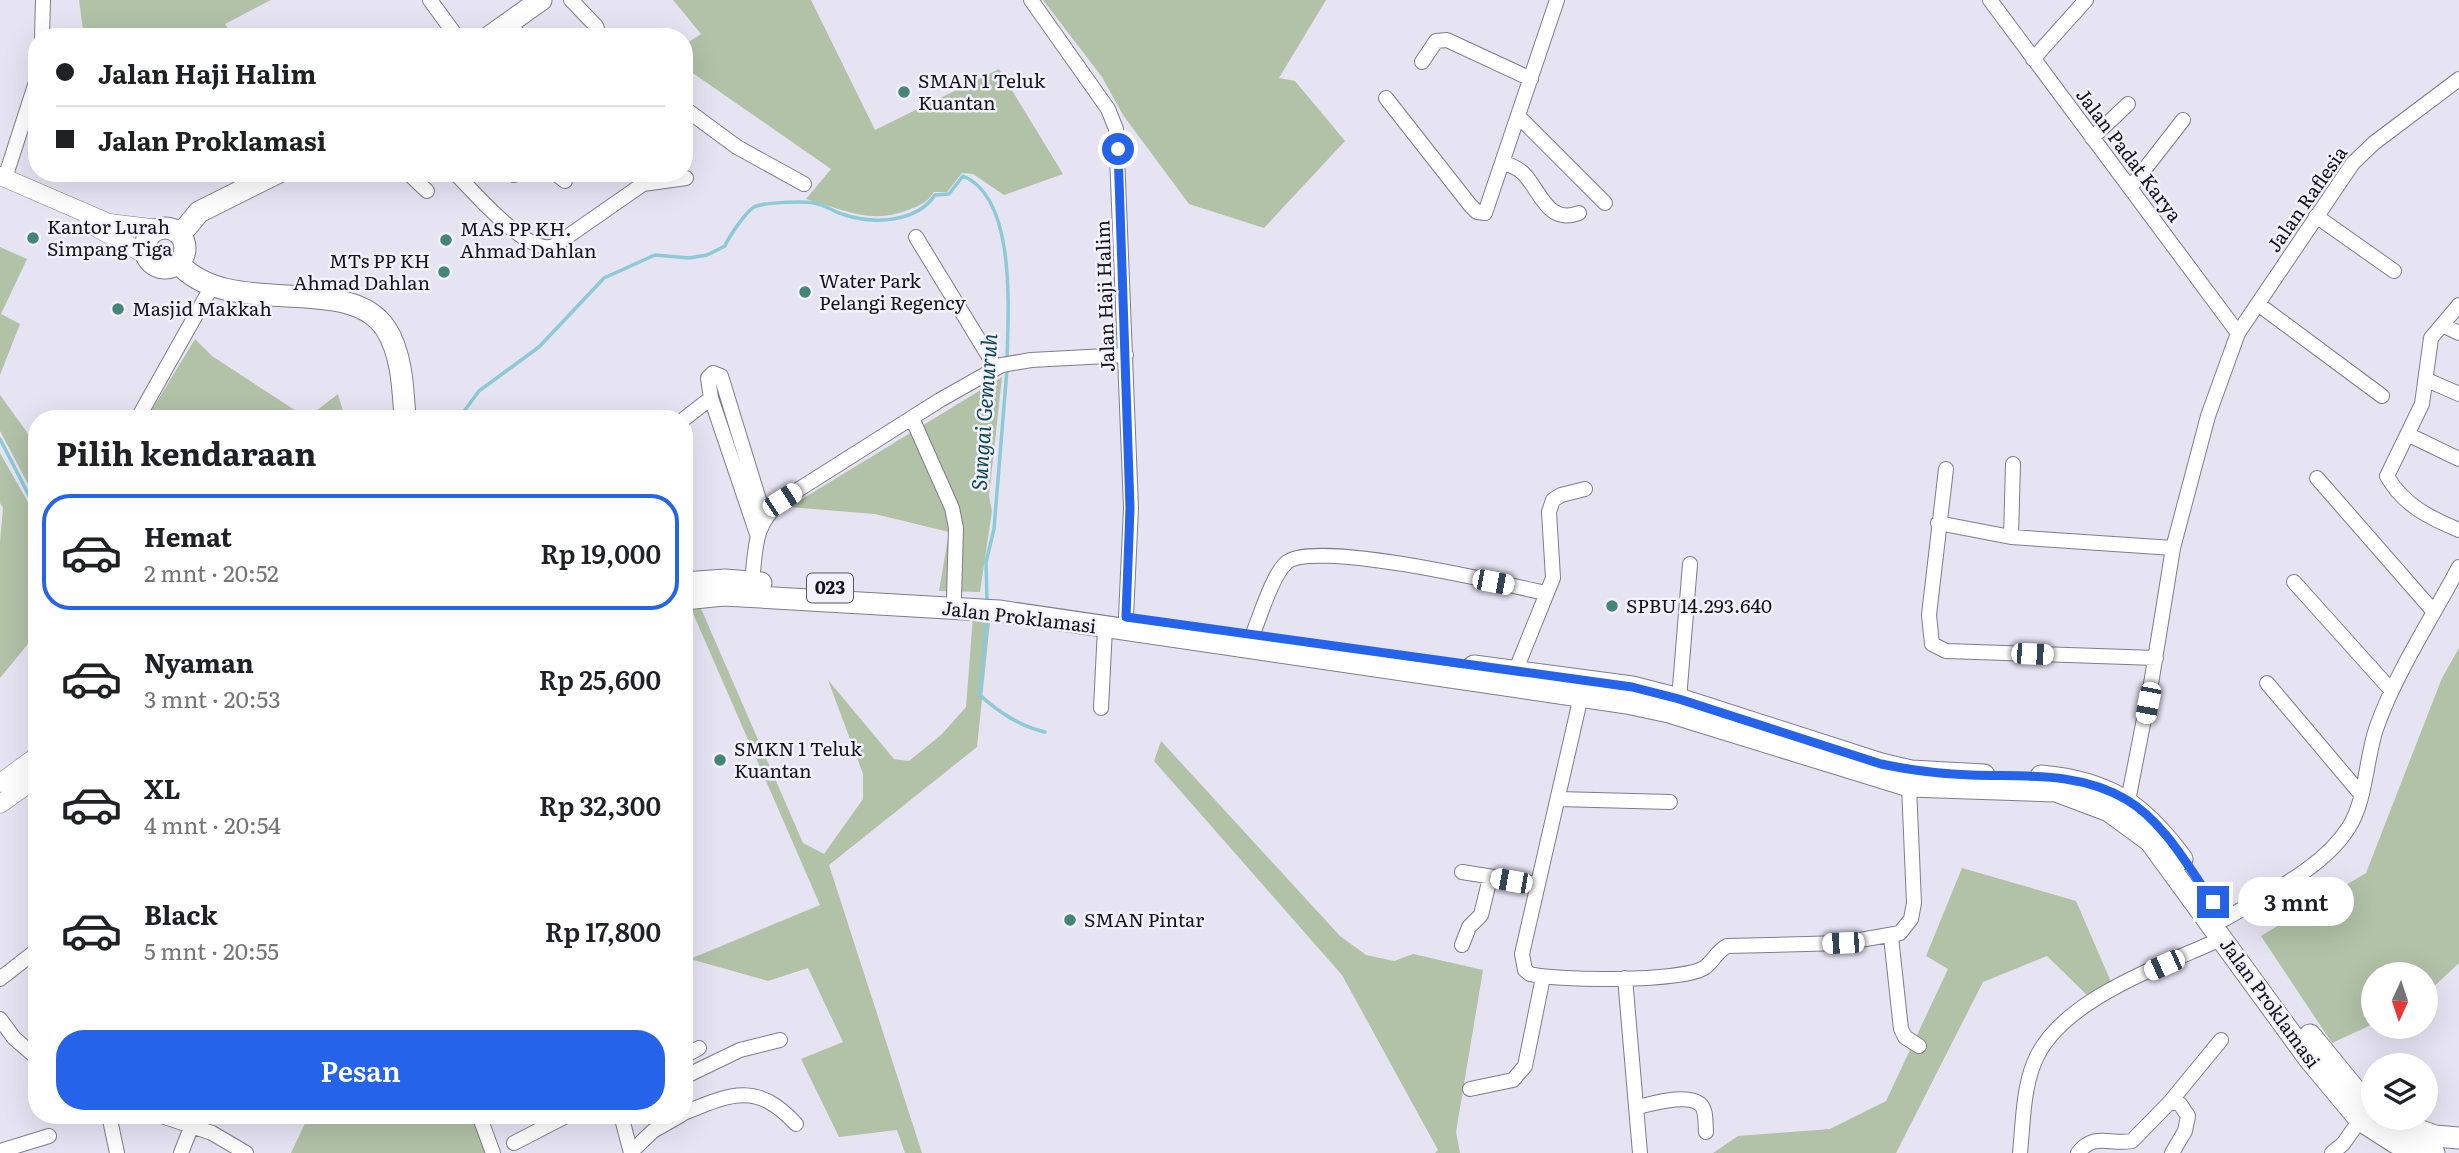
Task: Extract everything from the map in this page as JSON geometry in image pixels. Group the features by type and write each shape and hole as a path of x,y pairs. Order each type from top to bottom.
{"highway":[{"path":"517,28 541,0"},
{"path":"178,263 160,268 146,255 149,236 170,232 199,212 259,182"},
{"path":"170,232 185,246 178,263"},
{"path":"178,263 190,276 212,286 243,293 336,301 362,307 374,315 386,329 396,350 404,410"},
{"name":"Jalan Proklamasi","path":"693,583 724,588 976,603 1048,612 1126,617 1468,672 1669,712 1833,757 1911,771 2021,775 2076,781 2128,801 2161,831 2224,929 2275,1001 2361,1108"},
{"name":"Jalan Proklamasi","path":"693,597 752,583 953,602"},
{"name":"Jalan Proklamasi","path":"1048,612 1104,628 1468,672 1515,671 1632,687 1679,699 1909,786 2056,791 2109,811 2150,841 2224,929"},
{"name":"Jalan Proklamasi","path":"2382,1130 2396,1143 2434,1153"},
{"path":"2418,1130 2435,1136 2459,1138"}],"main road":[{"path":"3,177 69,208 109,223 170,232"},
{"path":"69,208 82,220 146,255"},
{"path":"0,783 28,763"},
{"path":"0,804 28,784"}],"street":[{"path":"42,28 43,0"},
{"path":"430,0 450,28"},
{"path":"571,0 597,28"},
{"name":"Jalan Haji Halim","path":"1031,0 1108,108 1116,129 1130,508 1126,617"},
{"path":"1386,98 1477,212 1488,211 1557,0"},
{"name":"Jalan Padat Karya","path":"1990,0 2238,333"},
{"path":"2033,59 2086,0"},
{"path":"1423,62 1436,41 1447,40 1531,79"},
{"name":"Jalan Raflesia","path":"2128,801 2156,658 2173,548 2208,416 2238,333 2316,216 2362,154 2457,84"},
{"path":"2092,138 2128,104"},
{"path":"3,177 28,105"},
{"path":"693,114 737,146 804,184"},
{"path":"1519,117 1605,203"},
{"path":"2130,188 2183,120"},
{"path":"1503,162 1523,173 1553,213 1562,216 1579,213"},
{"path":"418,182 427,191"},
{"path":"465,182 526,240 544,249 554,246 643,184 657,182"},
{"path":"2316,216 2394,271"},
{"path":"916,237 1004,365"},
{"path":"142,410 212,286"},
{"path":"2258,304 2382,396"},
{"path":"2459,305 2431,338 2422,404 2388,476 2410,504 2432,519 2459,530"},
{"path":"2442,325 2459,332"},
{"path":"752,583 757,534 764,516 782,500 912,418 1004,365 1126,355"},
{"path":"757,534 710,398 708,378 715,373 723,382 732,419 764,516"},
{"path":"2427,380 2459,394"},
{"path":"693,412 710,398"},
{"path":"912,418 952,508 956,528 953,602"},
{"path":"2409,435 2459,459"},
{"path":"2011,537 2013,464"},
{"path":"1946,469 1928,632 1932,644 1937,648 1982,653 2156,658"},
{"path":"2317,478 2434,612"},
{"path":"1515,671 1554,571 1548,527 1553,500 1560,495 1585,489"},
{"path":"1938,523 2011,537 2173,548"},
{"path":"1252,636 1282,569 1286,563 1298,556 1316,554 1415,566 1545,593"},
{"path":"1679,699 1690,564"},
{"path":"2020,1153 2033,1065 2040,1049 2063,1023 2091,1001 2224,929 2329,851 2350,826 2375,731 2391,690 2459,566"},
{"path":"2294,582 2391,690"},
{"path":"1101,708 1104,628"},
{"path":"2267,684 2360,793"},
{"path":"1581,696 1522,963 1530,974 1625,978 1695,971 1704,967 1727,946 1843,943 1891,937 1906,927 1914,903 1909,786"},
{"path":"1558,799 1670,802"},
{"path":"1462,872 1538,884"},
{"path":"1462,945 1469,927 1481,915 1490,878"},
{"path":"1891,937 1901,1029 1905,1037 1919,1046"},
{"path":"0,979 28,957"},
{"path":"1470,1089 1513,1080 1525,1066 1543,976"},
{"path":"1625,978 1640,1153"},
{"path":"0,1019 28,1050"},
{"path":"693,1073 740,1050 780,1040"},
{"path":"2078,1153 2089,1142 2097,1139 2124,1142 2139,1137 2221,1040"},
{"path":"693,1051 699,1048"},
{"path":"693,1110 725,1097 751,1095 775,1103 796,1124"},
{"path":"1637,1107 1693,1101 1700,1104 1705,1113 1706,1132"},
{"path":"2169,1102 2180,1104 2188,1116 2185,1131 2172,1153"},
{"path":"2332,1153 2361,1123"},
{"path":"111,1124 117,1153"},
{"path":"189,1124 246,1153"},
{"path":"482,1124 493,1153"},
{"path":"514,1143 551,1124"},
{"path":"623,1124 631,1152 653,1131 665,1124"},
{"path":"181,1153 192,1125"},
{"path":"0,1151 49,1136"}],"green space":[{"path":"79,0 271,0 225,24 228,28 83,28"},
{"path":"673,0 811,0 875,130 999,69 1063,174 1004,195 973,174 962,173 947,192 934,192 916,207 881,216 857,214 806,199 831,169 693,73 693,39 701,34"},
{"path":"1043,0 1326,0 1279,78 1295,81 1345,141 1264,228 1189,204 1123,115 1102,77"},
{"path":"0,247 27,259 1,314 20,324 0,375"},
{"path":"195,339 212,356 295,410 152,410"},
{"path":"1002,377 989,496 992,511 980,592 939,591 949,532 875,514 789,507"},
{"path":"338,394 343,410 317,410"},
{"path":"0,395 28,434 28,484 0,431"},
{"path":"0,453 28,502 28,644 0,678 0,542 3,508 0,503"},
{"path":"699,604 803,843 824,854 863,799 863,774 828,680 894,759 909,761 941,735 966,707 973,616 990,622 977,747 829,865 922,1153 905,1153 897,1130 839,1137 801,1059 843,1042 808,968 768,981 693,960 820,905 693,610"},
{"path":"2459,648 2459,963 2438,983 2438,962 2361,962 2361,1030 2332,1043 2261,936 2366,873 2442,678"},
{"path":"1161,741 1340,936 1366,955 1394,961 1413,954 1483,970 1456,1132 1460,1153 1435,1153 1438,1150 1342,975 1154,761"},
{"path":"1962,868 2076,901 2115,991 2087,995 2047,956 1983,982 1896,1153 1713,1153 1738,1136 1830,1129 1886,1101 1948,969 1926,956"},
{"path":"305,1124 480,1124 489,1153 291,1153"}],"waterway":[{"name":"Sungai Gemuruh","path":"465,410 479,391 539,347 604,278 655,255 689,258 707,255 725,246 742,219 754,207 784,202 809,202 856,218 894,219 917,211 935,195 949,194 963,176 980,188 993,207 1001,231 1008,287 1007,361"},
{"name":"Sungai Gemuruh","path":"987,601 986,562 994,529 1007,369"},
{"name":"Sungai Gemuruh","path":"0,439 28,493"},
{"name":"Sungai Gemuruh","path":"987,616 980,695 1010,718 1045,732"}],"place":[{"name":"SMAN 1 Teluk Kuantan","path":"904,92"},
{"name":"Kantor Lurah Simpang Tiga","path":"33,238"},
{"name":"MAS PP KH. Ahmad Dahlan","path":"446,240"},
{"name":"MTs PP KH Ahmad Dahlan","path":"444,272"},
{"name":"Water Park Pelangi Regency","path":"805,292"},
{"name":"Masjid Makkah","path":"118,309"},
{"name":"SPBU 14.293.640","path":"1612,606"},
{"name":"SMKN 1 Teluk Kuantan","path":"720,760"},
{"name":"SMAN Pintar","path":"1070,920"}],"route":[{"path":"1118,149 1130,508 1126,617 1632,687 1911,771 2045,776 2099,787 2128,801 2161,831 2213,902"}]}
